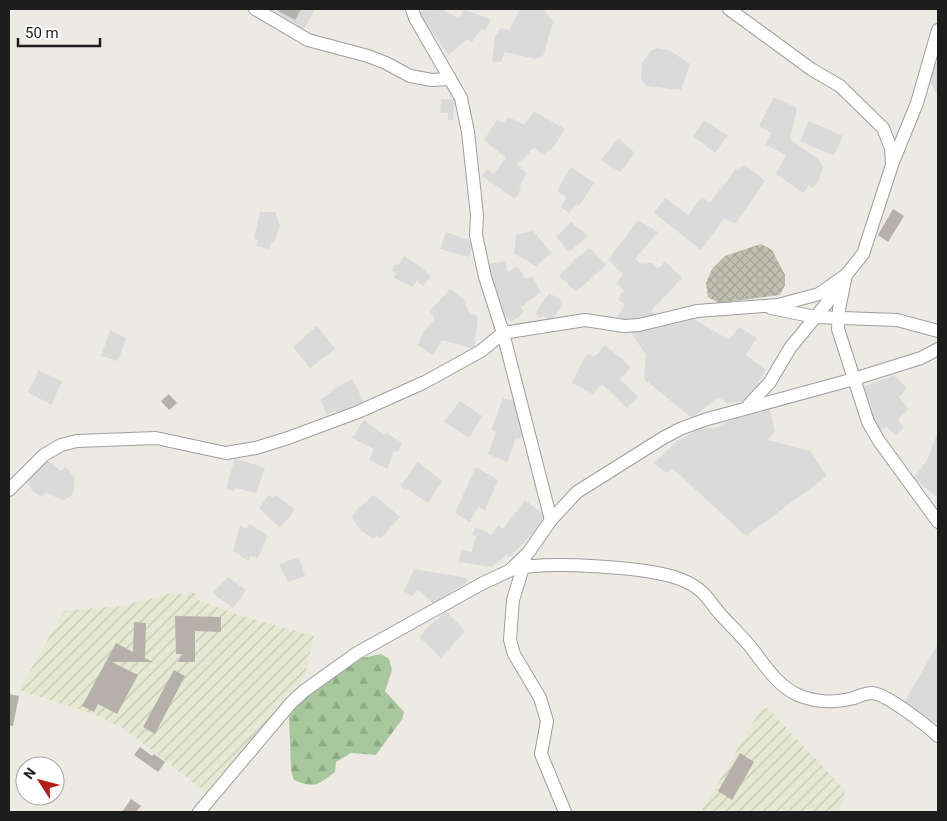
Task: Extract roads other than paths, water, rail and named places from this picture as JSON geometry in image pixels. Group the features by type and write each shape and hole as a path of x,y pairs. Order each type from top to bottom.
{"street":[{"path":"255,9 308,40 368,56 410,76 432,80 450,79"},
{"path":"412,9 415,18 461,98 468,132 477,215 476,235 485,277 503,333 551,520"},
{"path":"729,9 811,68 840,86 883,128 891,148 892,165"},
{"path":"746,409 770,382 790,348 863,254 892,165 917,103 938,30"},
{"path":"9,490 44,455 61,444 76,441 156,438 226,453 256,448 358,412 425,382 481,351 503,333 586,320 624,326 638,325 697,311 778,305 820,294 846,275"},
{"path":"846,275 838,329 868,422 879,441 938,522"},
{"path":"757,306 815,317 898,320 938,331"},
{"path":"509,571 528,553 551,520 577,492 680,429 731,412 854,379 922,358 938,349"},
{"path":"528,553 513,600 510,640 514,654 540,698 547,721 541,754 565,812"},
{"path":"199,812 291,703 304,691 357,653 474,588 524,566 581,566 656,573 681,579 704,594 752,648 770,673 797,695 822,702 839,702 872,693 884,697 922,722 938,736"}]}
